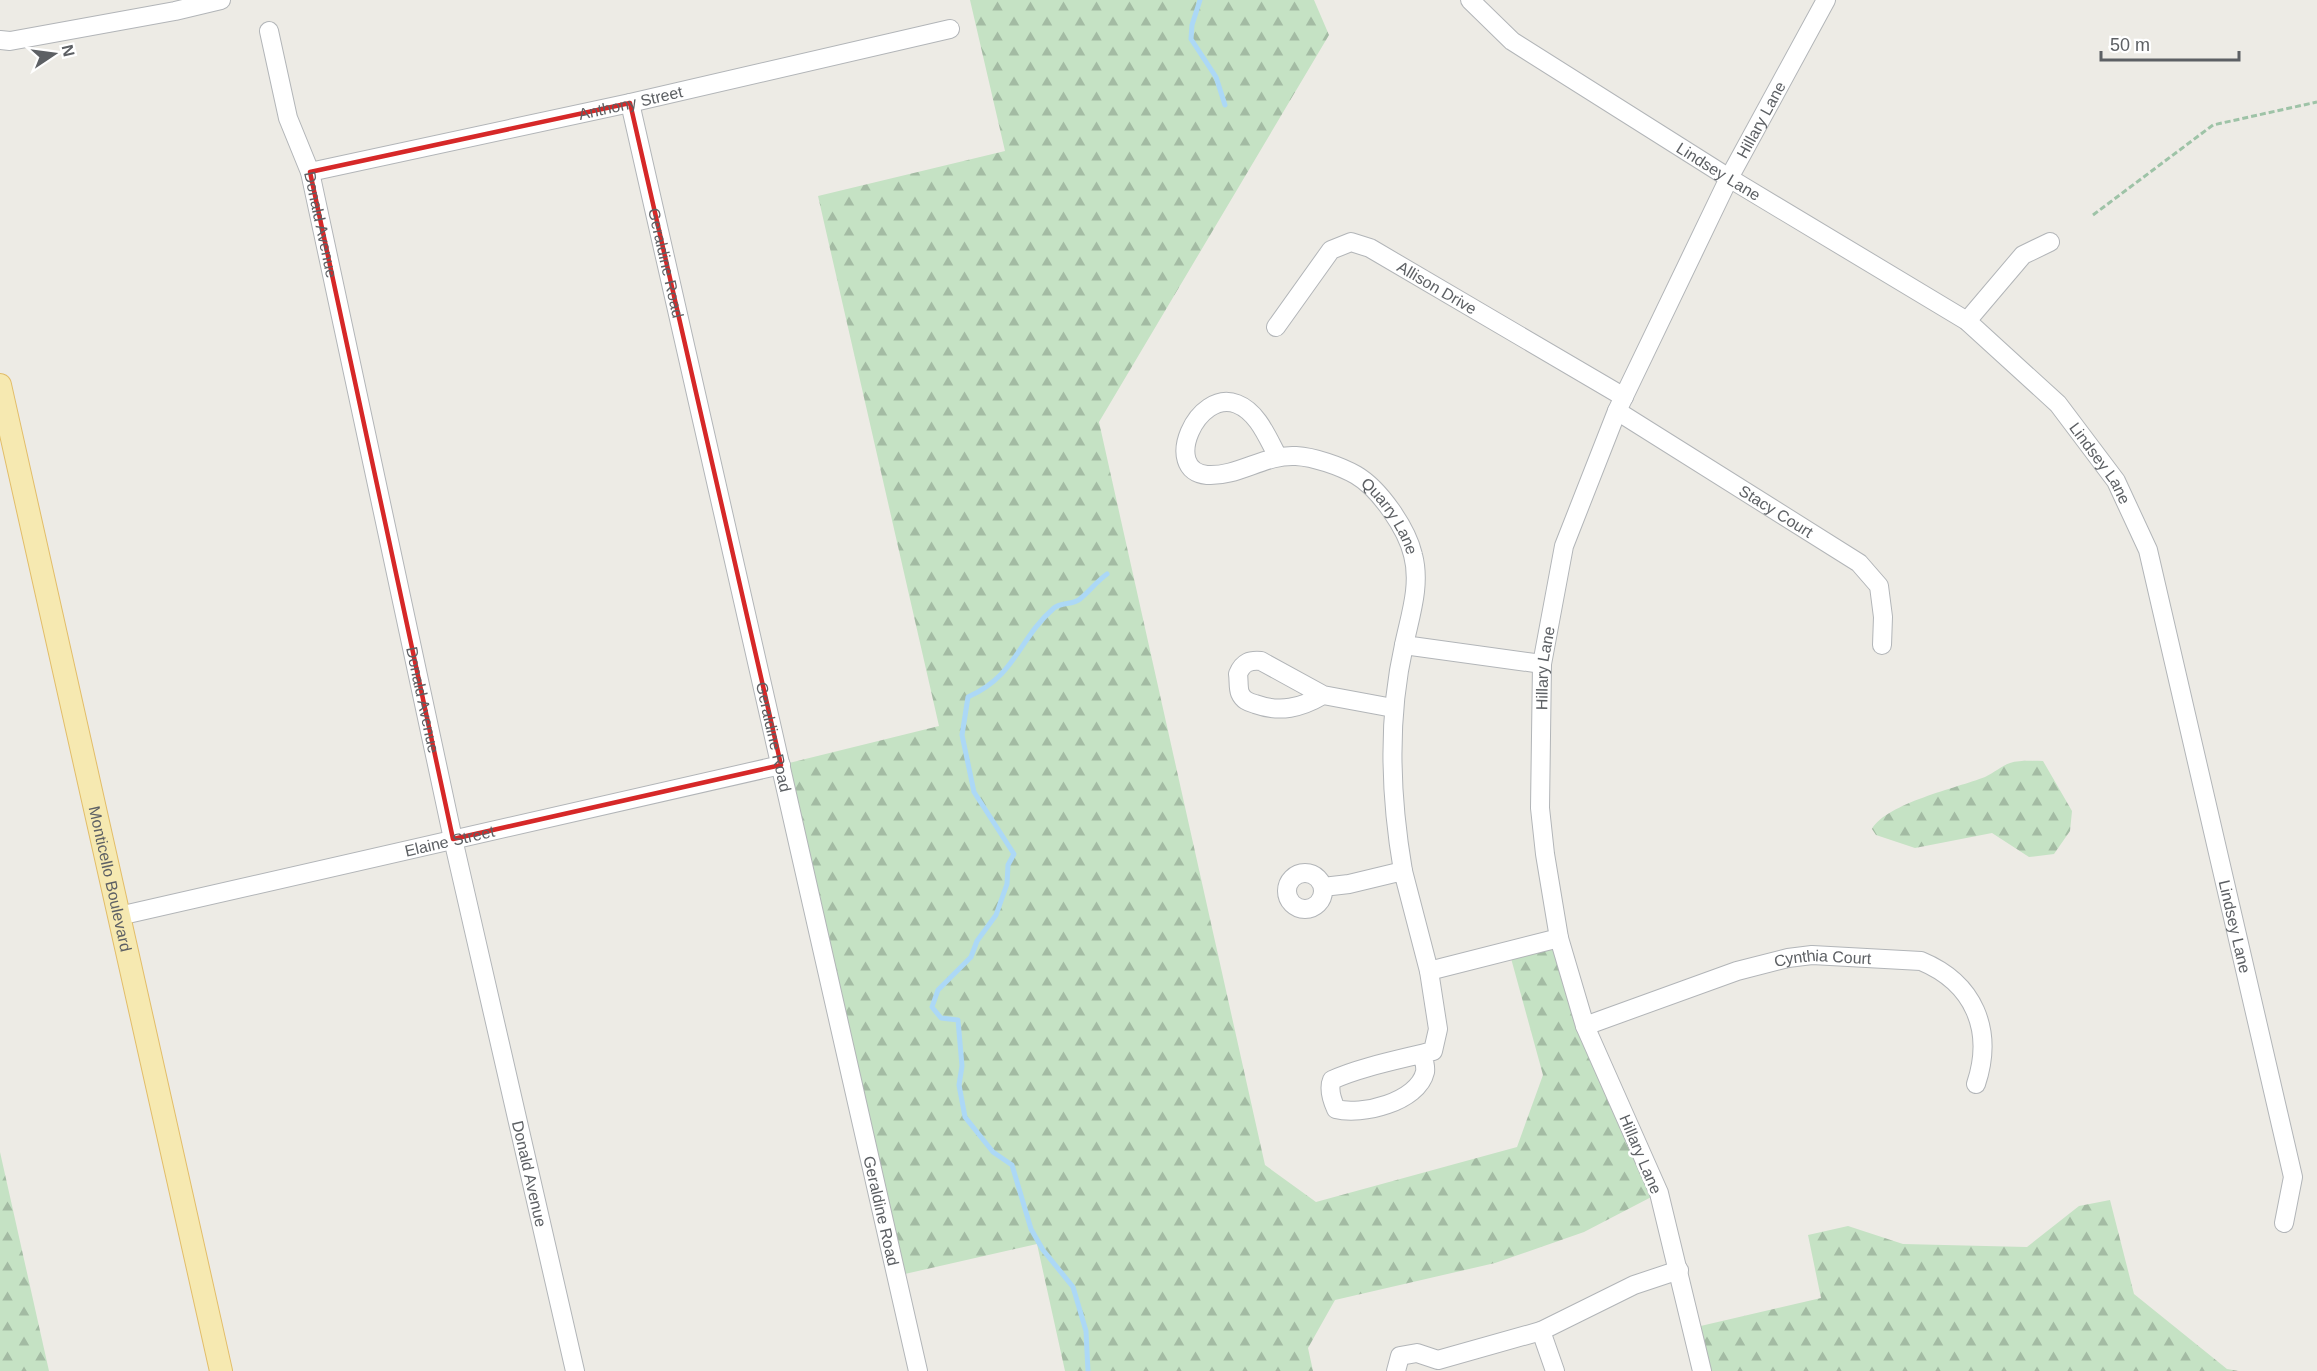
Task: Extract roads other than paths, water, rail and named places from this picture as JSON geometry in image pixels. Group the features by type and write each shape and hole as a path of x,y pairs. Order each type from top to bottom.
{"main road":[{"name":"Monticello Boulevard","path":"0,385 221,1371"}],"street":[{"path":"3,43 175,11 221,0"},
{"name":"Lindsey Lane","path":"1470,0 1512,41 1729,178 1967,321 2058,404 2116,481 2148,550 2293,1177 2284,1223"},
{"name":"Hillary Lane","path":"1702,1371 1659,1193 1585,1026 1559,938 1540,808 1542,664 1564,546 1620,404 1729,178 1826,0"},
{"name":"Anthony Street","path":"310,172 630,103 950,29"},
{"name":"Donald Avenue","path":"268,31 288,118 310,172 453,839 575,1371"},
{"name":"Geraldine Road","path":"630,103 918,1371"},
{"name":"Allison Drive","path":"1276,327 1330,250 1351,242 1370,248 1620,404"},
{"path":"1967,321 2023,255 2050,243"},
{"name":"Quarry Lane","path":"1278,457 1250,412 1237,404 1221,403 1210,405 1197,420 1185,445 1184,453 1187,464 1194,471 1203,475 1223,474 1278,457 1296,456 1314,460 1357,476 1389,508 1413,556 1416,589 1396,679 1391,778 1394,822 1403,871 1428,971 1438,1029 1433,1051 1422,1054"},
{"name":"Stacy Court","path":"1620,404 1859,563 1880,586 1883,617 1882,645"},
{"path":"1404,645 1542,664"},
{"path":"1323,695 1394,708"},
{"name":"Elaine Street","path":"119,916 781,765"},
{"path":"1323,887 1348,884 1403,871"},
{"path":"1428,971 1559,938"},
{"name":"Cynthia Court","path":"1585,1026 1769,961 1812,955 1921,961 1952,978 1965,991 1974,1007 1980,1023 1983,1045 1982,1065 1976,1084"},
{"path":"1422,1054 1425,1074 1406,1096 1391,1103 1355,1112 1336,1109 1331,1093 1332,1080 1422,1054"},
{"path":"1396,1371 1400,1356 1417,1353 1439,1366 1541,1331 1634,1285 1679,1270"},
{"path":"1541,1331 1555,1371"}],"waterway":[{"path":"1200,0 1192,25 1191,39 1216,77 1225,105"},
{"path":"1088,1371 1086,1331 1073,1287 1043,1250 1031,1229 1012,1165 993,1152 965,1117 959,1085 962,1066 958,1020 941,1018 932,1007 938,990 971,957 977,941 996,915 1007,884 1008,865 1014,854 974,792 962,735 968,697 997,678 1032,632 1054,608 1077,601 1107,574"}]}
